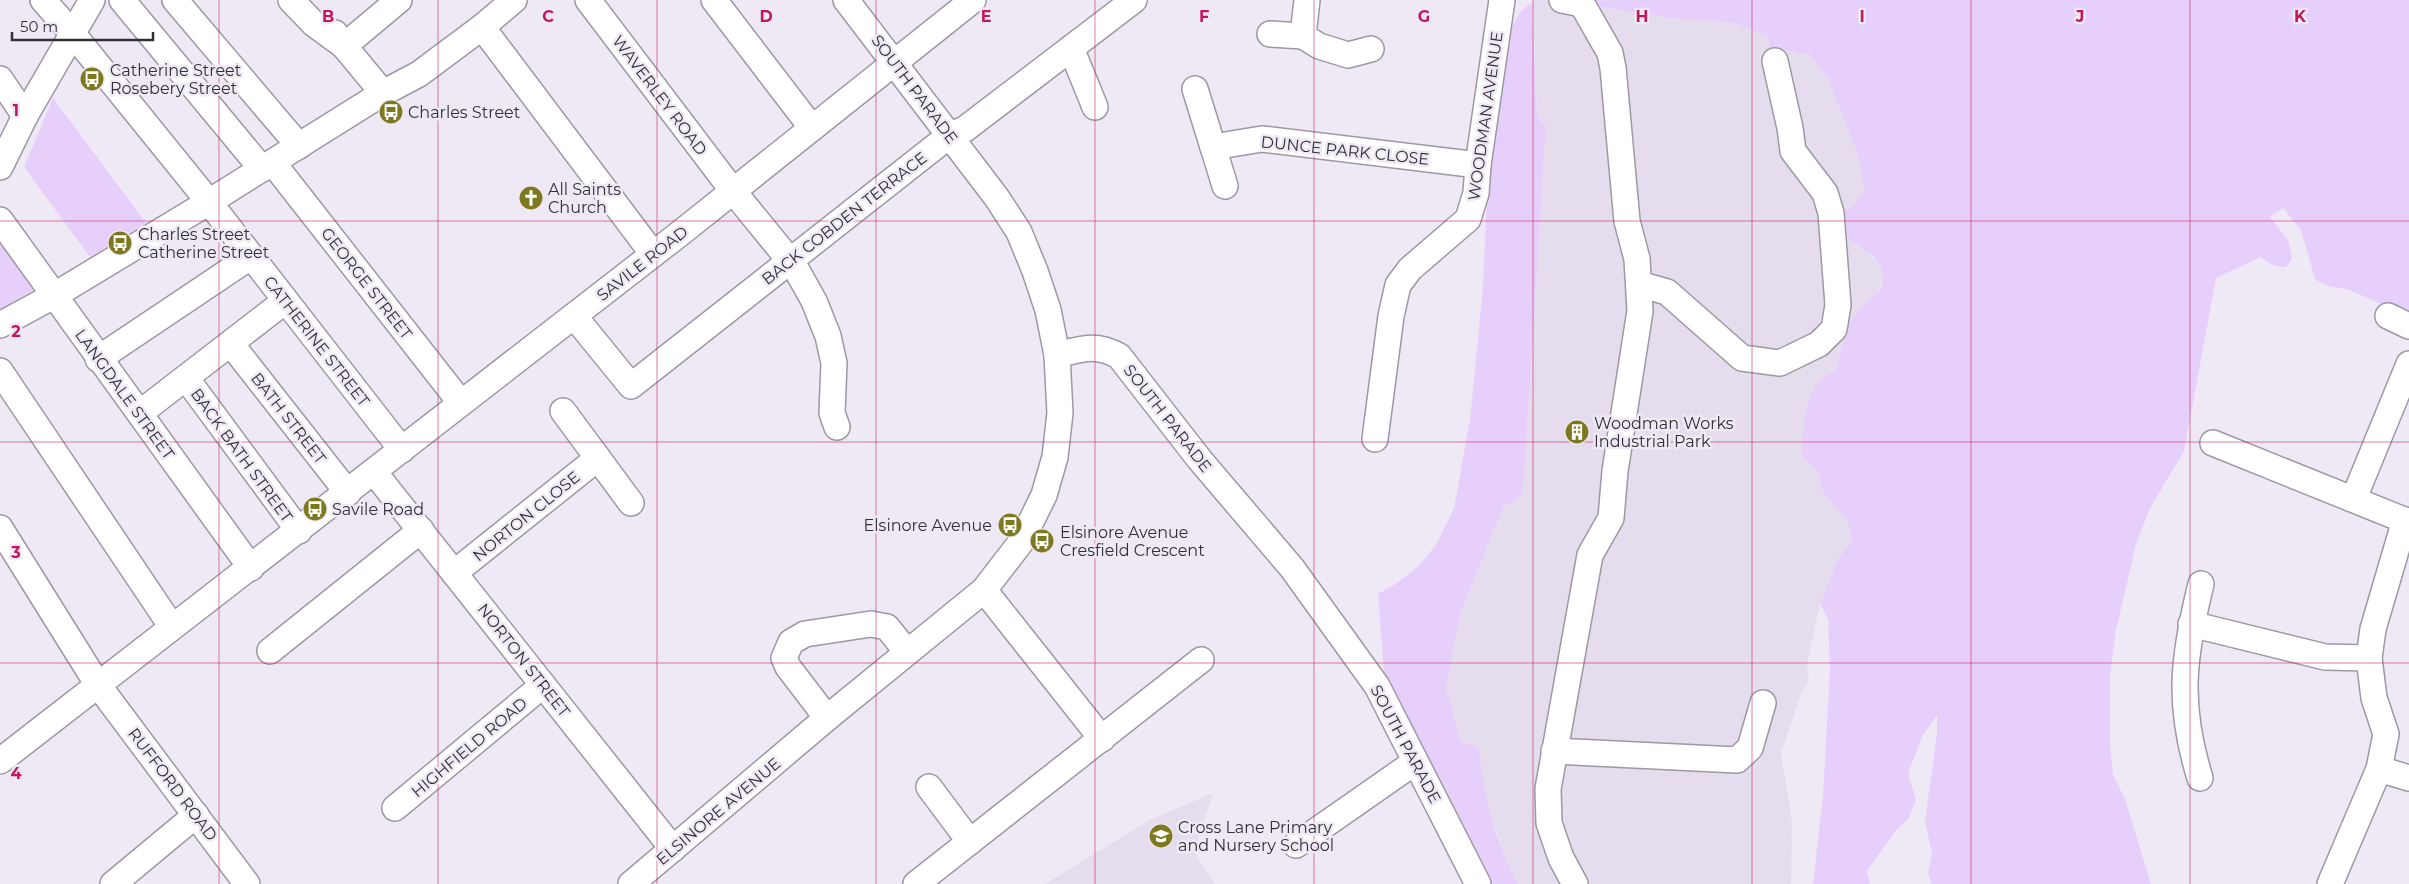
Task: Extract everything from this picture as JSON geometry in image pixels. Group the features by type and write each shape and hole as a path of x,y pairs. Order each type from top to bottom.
{"street":[{"name":"CATHERINE STREET","path":"43,0 73,34 209,202 402,450"},
{"path":"0,167 25,116 92,0"},
{"name":"GEORGE STREET","path":"122,0 268,166 461,403"},
{"path":"175,0 299,146"},
{"path":"291,0 314,24 344,46"},
{"path":"310,0 322,13 344,46 383,93"},
{"path":"344,46 399,0"},
{"path":"0,325 55,295 268,166 383,93 419,74 482,27 514,0"},
{"name":"WAVERLEY ROAD","path":"588,0 733,191 789,260 814,301 828,336 834,363 832,413 837,427"},
{"path":"714,0 812,128"},
{"name":"SOUTH PARADE","path":"846,0 997,198 1019,232 1048,310 1057,355 1086,348 1105,348 1119,356 1200,460 1292,568 1377,686 1478,884"},
{"name":"SAVILE ROAD","path":"0,761 348,493 973,0"},
{"name":"BACK COBDEN TERRACE","path":"574,316 631,386 672,356 789,260 950,135 965,129 1134,0"},
{"path":"1304,36 1308,0"},
{"name":"WOODMAN AVENUE","path":"1375,440 1391,316 1398,285 1410,269 1468,220 1476,194 1478,165 1502,0"},
{"path":"1572,2 1610,53 1627,221 1637,259 1640,311 1615,471 1611,518 1590,555 1548,790 1549,823 1561,858 1575,884"},
{"path":"482,27 653,254"},
{"path":"1270,34 1304,36 1319,46 1348,55 1371,49"},
{"path":"1071,48 1095,107"},
{"path":"1639,284 1667,292 1742,358 1780,363 1818,344 1834,329 1838,305 1832,213 1824,193 1793,151 1790,128 1775,61"},
{"path":"0,79 25,116"},
{"path":"1194,89 1225,186"},
{"name":"DUNCE PARK CLOSE","path":"1213,147 1262,139 1478,165"},
{"name":"LANGDALE STREET","path":"0,220 55,295 98,359 251,568"},
{"path":"98,359 250,257"},
{"path":"140,414 285,302"},
{"name":"BATH STREET","path":"230,344 348,493"},
{"name":"ELSINORE AVENUE","path":"631,884 827,718 984,590 1021,542 1044,495 1055,457 1060,413 1057,355"},
{"path":"2354,498 2409,364"},
{"path":"0,371 172,627"},
{"name":"BACK BATH STREET","path":"186,378 299,531"},
{"path":"563,411 631,503"},
{"path":"2213,442 2301,476 2407,521 2372,629 2369,658 2374,698 2386,734 2379,769 2330,884"},
{"name":"NORTON CLOSE","path":"454,573 598,458"},
{"name":"NORTON STREET","path":"374,472 673,849"},
{"name":"RUFFORD ROAD","path":"0,528 98,684 247,884"},
{"path":"270,651 421,530"},
{"path":"2200,778 2192,752 2184,706 2185,662 2191,624 2201,584"},
{"path":"984,590 1102,739"},
{"path":"827,718 788,667 784,658 791,642 805,634 872,624 887,628 907,652"},
{"path":"2191,624 2325,657 2369,658"},
{"path":"916,884 1201,660"},
{"name":"HIGHFIELD ROAD","path":"395,808 543,685"},
{"path":"1554,751 1737,760 1750,748 1763,703"},
{"path":"1296,845 1415,762"},
{"path":"2379,769 2409,778"},
{"path":"929,787 970,842"},
{"path":"113,884 196,815"}],"shaded area":[{"path":"1533,0 1559,0 1670,18 1735,23 1767,36 1770,47 1810,55 1828,78 1857,153 1865,191 1849,210 1842,232 1867,251 1879,264 1883,276 1876,296 1853,317 1841,348 1836,370 1819,381 1806,413 1802,457 1818,470 1822,490 1848,522 1852,543 1838,559 1820,604 1807,664 1809,681 1802,691 1781,753 1792,822 1791,884 1518,884 1507,863 1482,786 1479,748 1461,742 1446,688 1460,614 1503,507 1523,494 1546,126 1537,117"},
{"path":"1559,0 2409,0 2409,316 2347,289 2327,286 2315,279 2301,230 2283,208 2270,217 2288,240 2292,259 2286,267 2279,267 2270,264 2261,257 2216,278 2184,451 2150,508 2136,544 2116,630 2110,676 2110,744 2113,775 2125,799 2151,884 1931,884 1928,872 1932,853 1925,822 1937,733 1937,715 1923,735 1908,773 1916,800 1909,818 1896,830 1867,871 1870,884 1813,884 1823,795 1830,670 1828,619 1820,604 1838,559 1852,542 1848,522 1822,490 1818,470 1802,457 1802,439 1807,407 1814,388 1819,381 1836,370 1844,338 1852,319 1856,312 1879,291 1882,284 1883,276 1877,260 1843,233 1836,211 1849,210 1865,191 1857,153 1828,78 1810,55 1770,47 1767,36 1735,23 1670,18"},
{"path":"1532,3 1537,117 1546,126 1523,494 1503,507 1460,614 1446,688 1461,742 1479,748 1487,801 1503,852 1518,884 1491,884 1385,686 1378,594 1397,583 1420,565 1437,543 1454,508 1470,420 1483,287 1487,194 1508,41 1519,14"},
{"path":"53,98 146,223 90,257 24,167"},
{"path":"0,238 33,290 0,309"},
{"name":"Cross Lane Primary and Nursery School","path":"1213,793 1194,852 1215,884 1045,884 1150,820"}],"place":[{"name":"Catherine Street Rosebery Street","path":"92,79"},
{"name":"Charles Street","path":"391,112"},
{"name":"All Saints Church","path":"531,198"},
{"name":"Charles Street Catherine Street","path":"120,243"},
{"name":"Woodman Works Industrial Park","path":"1577,432"},
{"name":"Savile Road","path":"315,509"},
{"name":"Elsinore Avenue","path":"1010,525"},
{"name":"Elsinore Avenue Cresfield Crescent","path":"1042,541"},
{"name":"Cross Lane Primary and Nursery School","path":"1161,836"}]}
